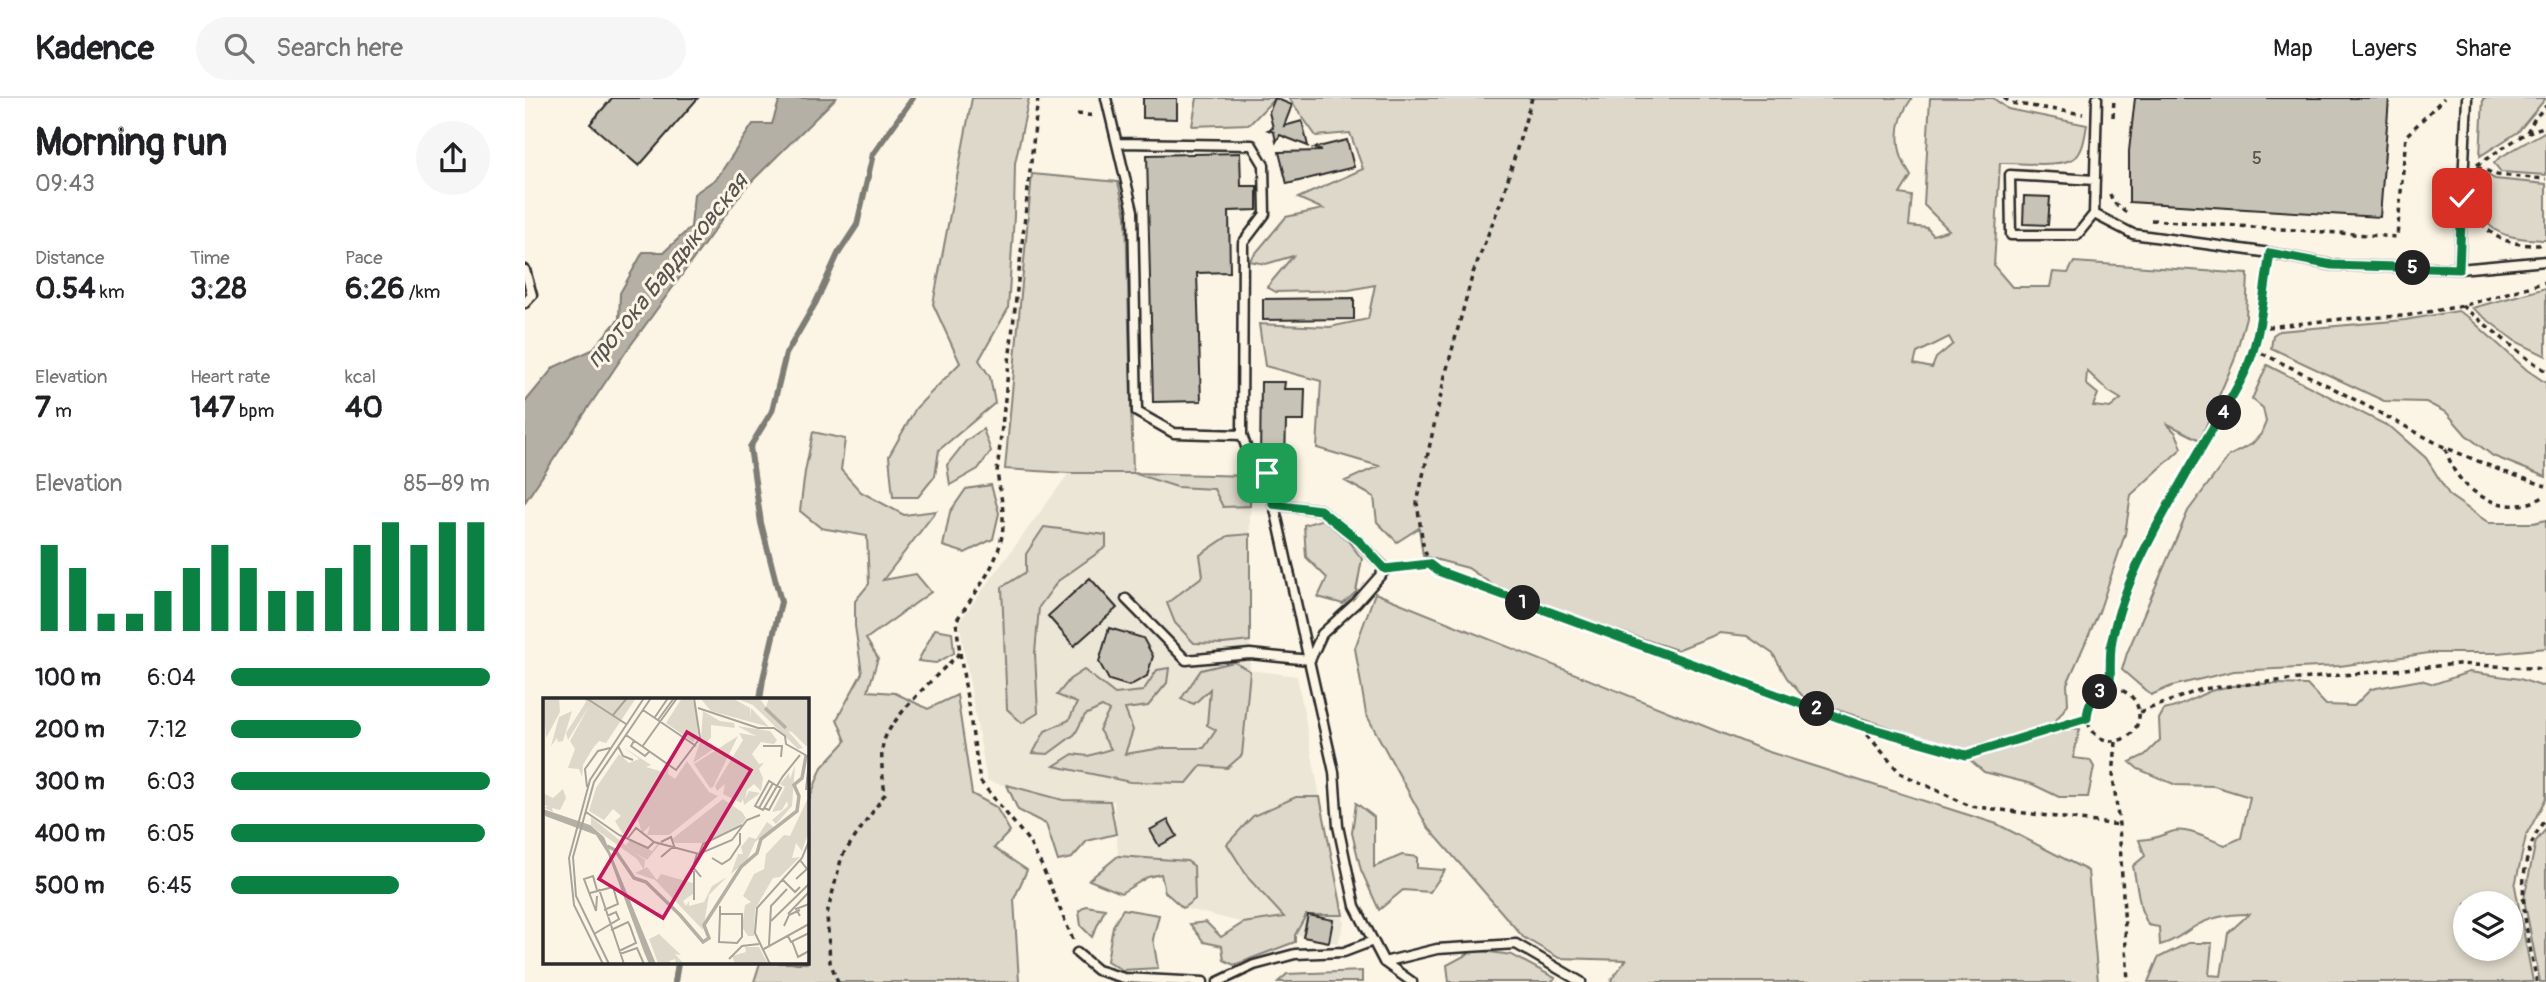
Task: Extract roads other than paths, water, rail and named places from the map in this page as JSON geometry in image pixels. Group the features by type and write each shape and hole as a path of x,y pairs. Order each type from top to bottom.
{"lane":[{"path":"1106,98 1119,144 1132,211 1137,412 1174,433 1242,435"},
{"path":"2095,180 2010,175 2011,235 2077,235 2094,214 2098,98"},
{"path":"2459,269 2467,98"},
{"path":"1119,144 1252,145 1264,165 1265,214 1243,243 1242,435 1250,458 1267,473 1335,772 1338,826 1355,906 1384,962 1412,982"},
{"path":"2094,214 2133,234 2270,253 2332,265 2459,269 2546,261"},
{"path":"525,270 532,295 525,303"},
{"path":"1273,504 1320,510 1359,541 1385,569 1356,603 1322,634 1310,660"},
{"path":"1126,600 1186,660 1250,654 1310,660"},
{"path":"1218,982 1254,965 1295,954 1344,952 1373,941"},
{"path":"1384,962 1437,949 1515,944 1581,982"},
{"path":"1077,953 1097,970 1124,978 1203,982"}],"water":[{"name":"протока Бардыковская","path":"780,98 836,98 745,188 625,353 525,502 525,402 554,367 592,350 619,319 620,293 643,252 664,252 691,227 694,194 717,178 753,124 772,124"}],"waterway":[{"path":"760,698 781,602 761,523 750,447 772,411 786,354 816,302 838,254 857,225 873,154 913,98"},
{"path":"675,982 678,964"}]}
